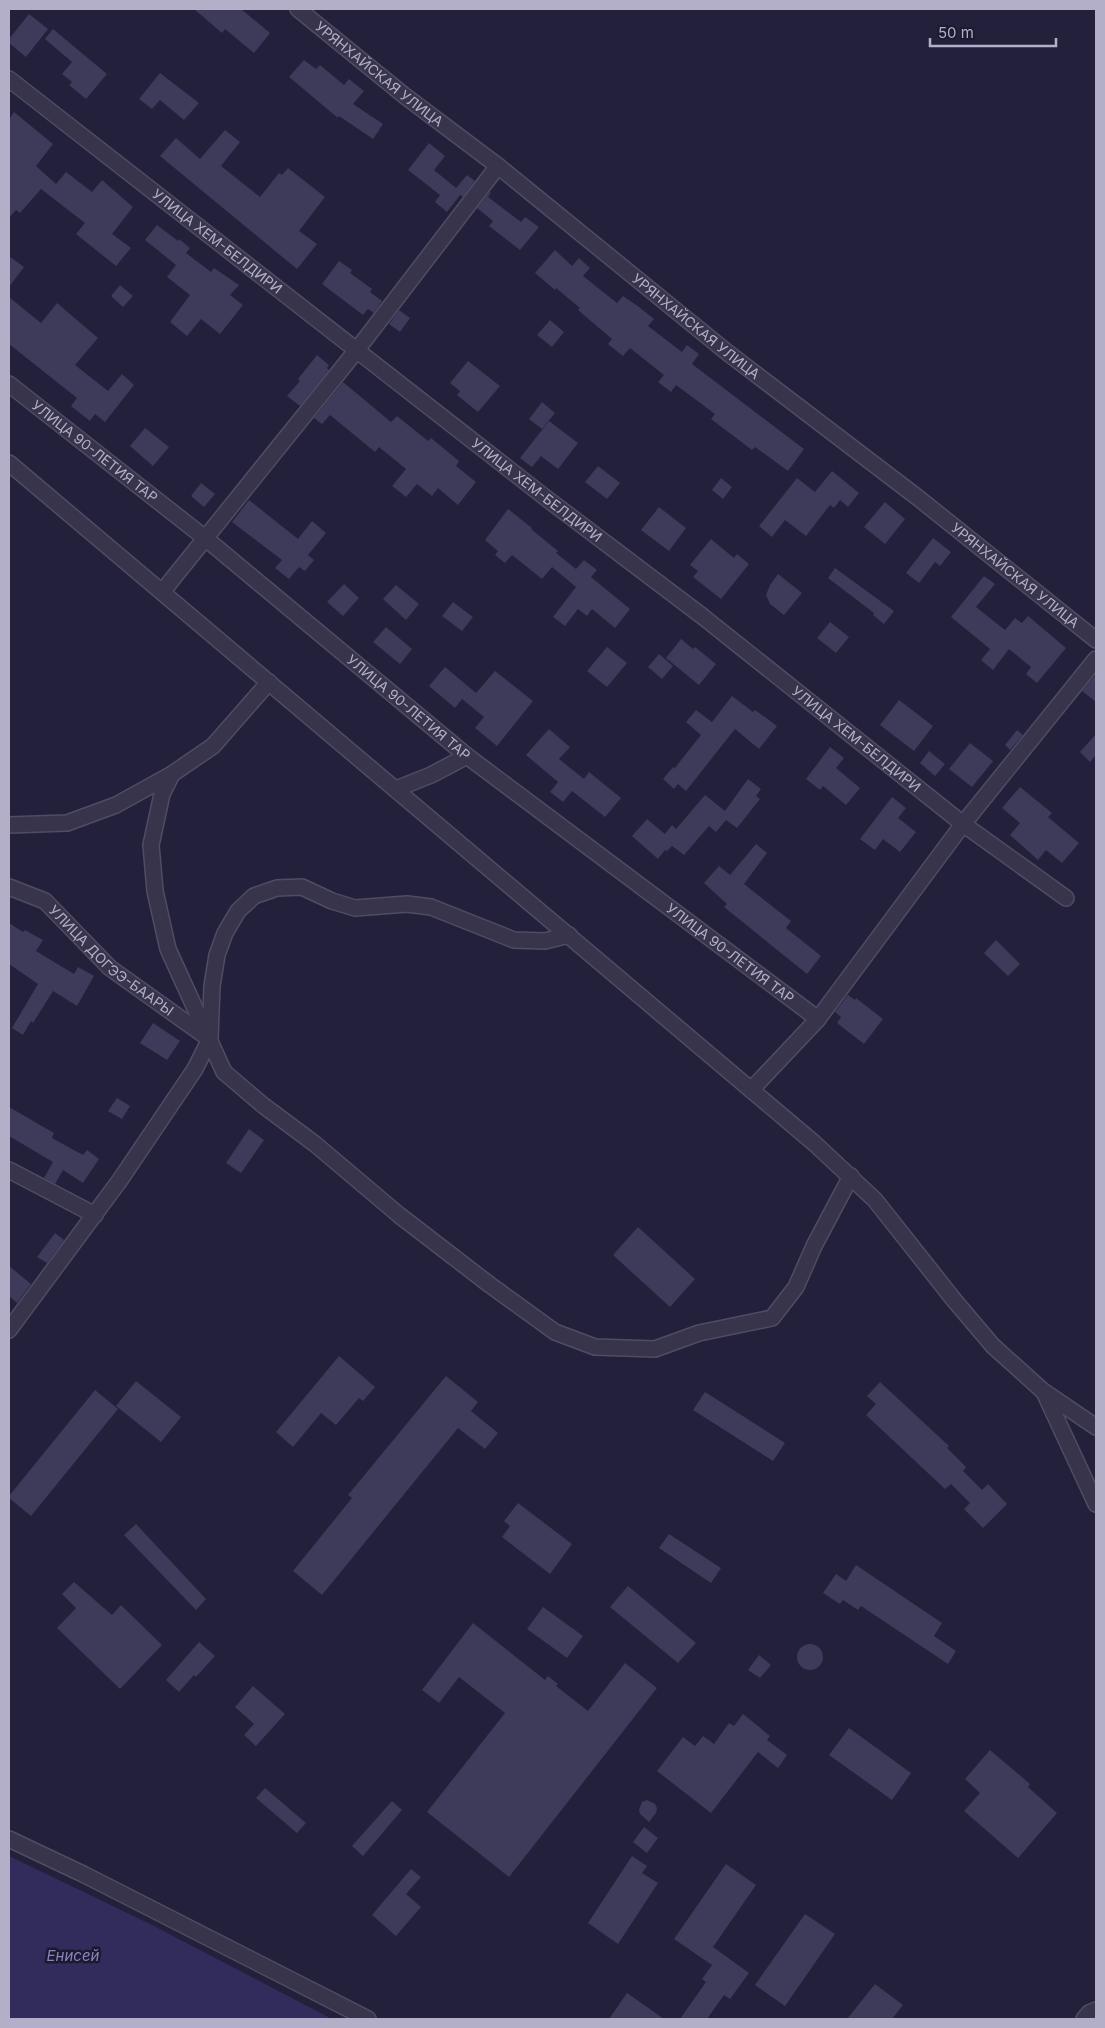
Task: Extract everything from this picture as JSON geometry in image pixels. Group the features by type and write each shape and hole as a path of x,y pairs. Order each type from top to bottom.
{"street":[{"name":"УРЯНХАЙСКАЯ УЛИЦА","path":"298,9 405,96 498,166 728,353 917,497 1096,640"},
{"name":"УЛИЦА ХЕМ-БЕЛДИРИ","path":"9,80 356,351 702,616 963,824 1066,898"},
{"path":"162,592 356,351 498,166"},
{"name":"УЛИЦА 90-ЛЕТИЯ ТАР","path":"9,384 205,538 467,756 818,1019"},
{"path":"9,463 569,935 851,1176 875,1200 936,1278 994,1346 1043,1391 1096,1427"},
{"path":"752,1090 818,1019 963,824 1096,658"},
{"path":"9,825 67,823 116,805 172,774 213,746 270,682"},
{"path":"396,789 431,775 467,756"},
{"path":"172,774 162,794 152,845 155,891 168,949 224,1072 264,1106 315,1144 399,1215 555,1332 595,1347 654,1349 699,1333 772,1318 796,1287 814,1246 851,1176"},
{"path":"9,1330 95,1215 195,1070 210,1039 212,986 217,955 225,933 238,911 254,896 278,888 302,886 332,901 355,908 407,904 431,907 514,940 545,941 569,935"},
{"name":"УЛИЦА ДОГЭЭ-БААРЫ","path":"9,887 45,901 110,968 210,1039"},
{"path":"9,1170 95,1215"},
{"path":"1043,1391 1096,1504"},
{"path":"9,1839 85,1874 368,2019"}],"water":[{"name":"Енисей","path":"9,1856 150,1924 332,2019 9,2019"}],"building":[{"path":"194,9 241,9 270,33 254,53 225,29 222,33"},
{"path":"29,14 48,29 26,57 9,43 9,39"},
{"path":"53,29 107,74 86,99 69,85 72,82 62,74 72,62 45,39"},
{"path":"304,60 316,69 320,65 344,85 349,79 364,91 353,104 383,124 373,139 339,116 338,118 289,77"},
{"path":"160,73 199,103 184,120 160,100 152,109 139,99"},
{"path":"14,112 53,144 36,166 56,184 66,172 92,192 102,180 133,207 112,234 131,248 116,266 76,234 85,223 41,189 20,213 16,210 9,218 9,119"},
{"path":"225,130 240,142 221,166 260,197 279,173 282,175 288,168 325,197 299,231 317,244 297,269 160,156 176,138 200,159"},
{"path":"429,143 445,156 434,170 456,188 467,175 475,181 463,197 460,195 447,212 435,202 440,195 408,170"},
{"path":"490,192 488,197 521,222 525,217 539,227 520,250 489,226 493,221 477,208"},
{"path":"157,225 190,248 186,253 211,272 214,268 239,285 230,295 243,305 220,334 201,319 187,336 170,322 190,295 167,277 176,265 145,240"},
{"path":"555,250 572,266 579,258 590,268 583,276 617,303 623,296 639,307 654,319 648,326 682,352 687,345 699,354 692,364 804,449 788,471 755,447 752,450 711,419 715,414 676,385 671,392 658,382 664,375 630,348 623,356 608,344 612,339 578,310 580,308 535,273"},
{"path":"9,256 24,267 9,287"},
{"path":"339,261 352,270 350,273 372,289 370,292 382,301 374,313 368,309 363,315 322,284"},
{"path":"120,285 133,296 123,307 111,296"},
{"path":"9,297 41,323 57,303 98,338 75,365 108,391 122,374 134,385 105,422 95,414 90,421 71,406 77,398 9,344"},
{"path":"399,310 410,318 400,332 389,324"},
{"path":"550,320 564,332 552,347 537,335"},
{"path":"317,355 329,365 327,368 329,370 300,406 287,396 300,381 298,379"},
{"path":"468,361 500,386 478,412 457,395 460,391 450,383"},
{"path":"343,382 391,422 397,416 428,441 431,438 459,461 456,466 476,482 458,505 438,488 432,496 417,484 406,497 392,486 406,469 379,447 375,452 330,415 322,424 314,418"},
{"path":"542,402 555,413 542,429 529,419"},
{"path":"549,421 578,443 558,469 541,456 532,467 520,458"},
{"path":"145,428 169,447 153,466 130,446"},
{"path":"598,466 620,483 607,499 585,482"},
{"path":"832,471 859,493 848,507 840,500 834,508 830,505 806,536 785,520 772,537 759,526 797,478 815,492"},
{"path":"721,478 732,487 723,499 712,490"},
{"path":"201,483 215,494 204,507 191,496"},
{"path":"249,500 298,539 312,521 326,533 308,555 314,560 305,571 299,567 289,579 275,568 282,560 232,522"},
{"path":"885,502 905,519 885,544 864,527"},
{"path":"659,507 686,528 669,551 641,530"},
{"path":"508,509 532,528 558,551 556,553 576,569 584,560 597,570 591,577 630,609 615,628 592,609 587,616 578,609 565,626 553,617 576,587 552,567 542,579 512,555 505,563 495,555 498,551 485,540"},
{"path":"933,538 951,552 940,566 935,562 919,583 906,573"},
{"path":"711,539 734,558 737,554 749,564 721,599 693,577 698,571 690,565"},
{"path":"835,568 894,611 884,624 873,615 874,613 828,578"},
{"path":"778,574 802,593 784,615 770,604 766,595"},
{"path":"984,576 995,584 976,607 1005,630 1015,618 1022,623 1028,616 1066,648 1037,683 1026,674 1031,667 1009,649 993,670 981,660 990,649 951,617"},
{"path":"344,584 359,598 343,616 327,602"},
{"path":"396,585 419,604 406,620 383,599"},
{"path":"453,602 473,617 462,631 442,616"},
{"path":"830,622 849,637 836,653 817,638"},
{"path":"386,627 412,649 400,664 373,642"},
{"path":"681,639 693,649 695,647 716,664 699,685 666,658"},
{"path":"607,647 627,663 607,687 587,671"},
{"path":"659,654 673,666 662,679 648,667"},
{"path":"445,667 476,693 495,671 533,701 497,746 475,728 484,717 462,699 455,708 429,686"},
{"path":"1096,674 1096,702 1082,691"},
{"path":"732,696 753,712 755,710 777,726 759,749 735,729 686,791 678,784 674,789 663,779 673,767 674,769 701,735 686,722 696,710 712,722"},
{"path":"899,700 933,726 914,751 880,725"},
{"path":"549,729 570,747 559,759 584,779 589,772 621,798 605,817 572,791 563,802 550,792 558,782 526,755"},
{"path":"1017,730 1023,735 1010,750 1005,745"},
{"path":"1096,734 1096,755 1090,762 1080,752"},
{"path":"970,743 993,761 972,787 949,769"},
{"path":"830,747 844,758 836,768 860,788 846,805 823,786 820,790 806,779"},
{"path":"929,751 945,764 935,776 920,763"},
{"path":"748,779 761,789 756,796 760,799 737,828 726,820 716,832 709,826 684,855 672,846 667,851 665,850 658,859 632,836 647,819 665,834 672,825 676,829 705,795 725,811"},
{"path":"1020,787 1052,813 1048,817 1079,843 1062,863 1046,850 1038,860 1010,835 1020,823 1002,808"},
{"path":"892,797 906,808 898,818 916,832 900,852 883,839 875,850 860,839"},
{"path":"756,844 767,853 744,884 791,921 786,928 821,956 807,974 724,907 727,904 704,883 719,866 730,875"},
{"path":"9,923 23,932 25,930 43,940 36,951 74,974 78,967 94,976 77,1006 53,991 33,1023 31,1021 23,1035 12,1028 38,984 9,964"},
{"path":"996,940 1020,964 1008,976 984,953"},
{"path":"848,995 855,1000 856,998 883,1019 864,1044 837,1023 841,1017 835,1012"},
{"path":"153,1023 180,1041 167,1060 140,1043"},
{"path":"117,1098 130,1106 122,1119 108,1111"},
{"path":"9,1107 54,1133 52,1138 83,1155 87,1150 99,1159 83,1183 63,1170 55,1184 44,1178 53,1162 9,1136"},
{"path":"249,1129 264,1140 241,1173 226,1163"},
{"path":"638,1227 695,1279 670,1307 613,1255"},
{"path":"55,1233 64,1240 47,1263 37,1257"},
{"path":"9,1266 31,1284 17,1303 9,1296"},
{"path":"339,1356 375,1387 363,1401 359,1398 336,1425 321,1413 293,1447 276,1432"},
{"path":"446,1376 478,1402 471,1411 498,1433 485,1449 458,1428 322,1595 293,1571 352,1498 348,1495"},
{"path":"136,1381 181,1417 161,1442 116,1406"},
{"path":"880,1382 949,1446 947,1448 966,1467 963,1471 982,1490 988,1484 1007,1504 983,1528 964,1509 970,1503 951,1484 945,1489 866,1415 876,1404 867,1396"},
{"path":"95,1390 118,1409 31,1516 9,1496"},
{"path":"705,1392 785,1443 773,1461 693,1410"},
{"path":"518,1503 572,1544 550,1574 502,1537 510,1526 504,1521"},
{"path":"136,1524 206,1599 196,1610 124,1535"},
{"path":"669,1534 721,1568 711,1583 659,1548"},
{"path":"856,1565 942,1623 934,1636 956,1651 948,1664 861,1606 858,1610 843,1600 840,1604 823,1593 836,1574 846,1581"},
{"path":"74,1582 112,1615 121,1605 162,1645 120,1689 57,1628 76,1608 62,1594"},
{"path":"628,1586 696,1643 678,1663 610,1607"},
{"path":"543,1607 583,1636 567,1658 527,1629"},
{"path":"473,1623 545,1680 548,1676 558,1684 556,1686 588,1711 625,1663 657,1688 509,1877 427,1812 505,1713 459,1677 439,1703 422,1690"},
{"path":"199,1642 215,1656 179,1692 166,1680"},
{"path":"810,1644 819,1648 823,1657 819,1666 810,1670 801,1666 797,1657 801,1648"},
{"path":"759,1655 771,1665 760,1678 748,1670"},
{"path":"253,1686 285,1714 256,1746 244,1735 254,1724 235,1707"},
{"path":"743,1714 770,1736 767,1740 787,1755 778,1768 758,1752 711,1813 657,1771 683,1737 695,1746 703,1736 714,1744 729,1723 734,1726"},
{"path":"849,1728 911,1773 892,1800 829,1755"},
{"path":"990,1750 1030,1784 1028,1787 1057,1813 1018,1858 964,1811 980,1793 965,1779"},
{"path":"265,1788 306,1823 297,1833 256,1798"},
{"path":"647,1800 655,1804 657,1808 656,1813 649,1822 640,1814 639,1810 642,1802"},
{"path":"392,1801 402,1810 363,1856 352,1846"},
{"path":"644,1827 658,1838 647,1853 633,1842"},
{"path":"632,1856 647,1866 642,1873 658,1883 618,1944 588,1923"},
{"path":"726,1864 756,1885 713,1947 749,1973 730,1999 724,1995 707,2019 680,2019 706,1982 702,1979 712,1965 674,1939"},
{"path":"411,1869 421,1877 406,1894 421,1907 396,1936 372,1915"},
{"path":"805,1914 835,1934 785,2006 755,1985"},
{"path":"875,1984 903,2005 892,2019 847,2019"},
{"path":"627,1993 664,2019 609,2019"}]}
